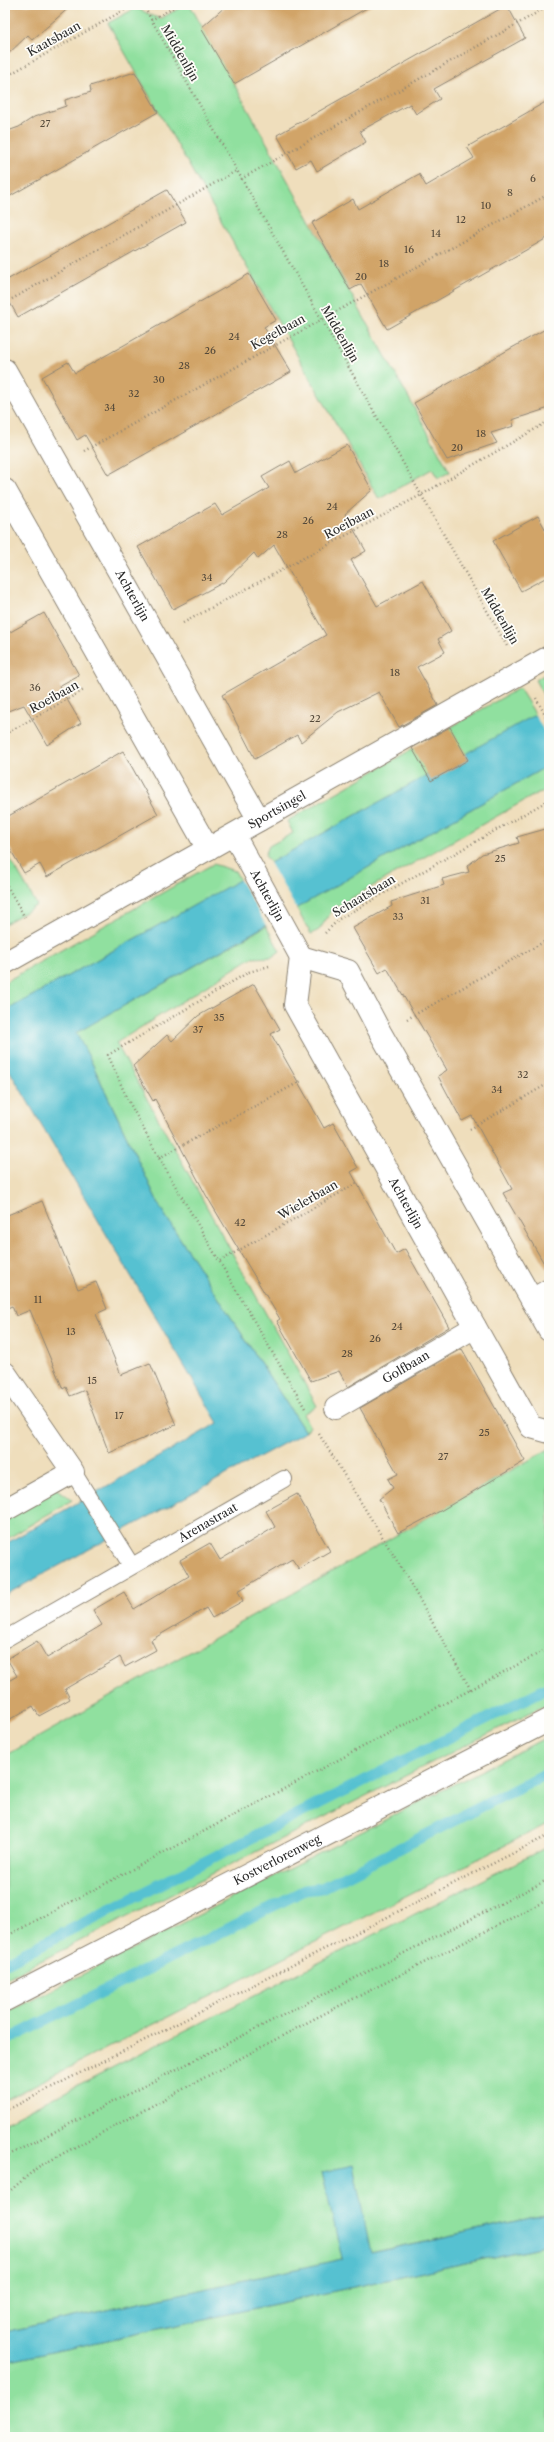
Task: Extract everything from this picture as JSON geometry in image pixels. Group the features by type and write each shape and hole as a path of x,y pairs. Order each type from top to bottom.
{"street":[{"name":"Achterlijn","path":"5,370 259,820"},
{"path":"5,490 208,849"},
{"name":"Sportsingel","path":"5,963 208,849 238,843 259,820 549,657"},
{"name":"Achterlijn","path":"238,843 297,950 295,1005 531,1427 549,1432"},
{"path":"297,950 348,971 381,1034 444,1144 540,1295 549,1330"},
{"name":"Golfbaan","path":"336,1408 475,1328"},
{"path":"5,1373 73,1472 5,1510"},
{"name":"Kostverlorenweg","path":"5,2000 549,1720"}],"lane":[{"path":"73,1472 131,1565"},
{"name":"Arenastraat","path":"5,1639 131,1565 284,1480"}],"path":[{"name":"Kaatsbaan","path":"5,77 133,5"},
{"name":"Middenlijn","path":"142,5 522,672"},
{"path":"151,20 178,5"},
{"path":"241,179 549,6"},
{"path":"5,303 236,171"},
{"name":"Kegelbaan","path":"58,465 549,194"},
{"name":"Roeibaan","path":"156,638 420,495 549,421"},
{"name":"Roeibaan","path":"5,734 111,676"},
{"path":"532,692 549,722"},
{"name":"Schaatsbaan","path":"160,1158 126,1096 108,1054 249,972 297,950 339,919 549,800"},
{"path":"5,882 40,943"},
{"path":"381,1034 549,940"},
{"path":"309,1415 160,1158 329,1066"},
{"path":"444,1144 549,1083"},
{"name":"Wielerbaan","path":"220,1260 386,1167"},
{"path":"321,1437 402,1569 471,1690"},
{"path":"5,1937 549,1648"},
{"path":"5,2111 549,1835"},
{"path":"5,2157 549,1879"},
{"path":"5,2195 38,2167 308,2022 549,1899"}],"green space":[{"path":"185,5 190,5 450,472 438,478 432,469 379,499 108,23 136,8 160,19"},
{"path":"549,672 549,705 535,680"},
{"path":"519,688 536,715 270,863 265,855 269,846 293,833 287,821"},
{"path":"549,765 549,790 538,793 334,908 319,930 311,934 296,908"},
{"path":"5,850 37,905 5,924"},
{"path":"213,864 235,871 240,880 5,1011 5,982"},
{"path":"266,926 280,951 272,957 251,958 116,1043 317,1406 303,1414 310,1427 305,1432 161,1209 90,1059 75,1033"},
{"path":"549,1449 549,1703 5,1979 5,1756"},
{"path":"55,1488 72,1500 5,1540 5,1517"},
{"path":"549,1736 549,1823 5,2100 5,2014"},
{"path":"549,1846 549,2214 370,2253 353,2166 322,2172 343,2259 5,2332 5,2122"},
{"path":"549,2245 549,2437 5,2437 5,2362"}],"water":[{"path":"549,707 549,765 76,1033 90,1059 161,1209 305,1432 5,1595 5,1544 218,1423 5,1063 5,1011"},
{"path":"353,2165 371,2253 549,2214 549,2245 5,2362 5,2332 342,2259 322,2172"}],"pier":[{"path":"549,705 549,740 534,713"},
{"path":"269,861 297,910 267,927 239,878"}],"building":[{"path":"5,5 72,5 32,40 28,35 5,57"},
{"path":"227,5 372,5 234,84 201,28"},
{"path":"507,5 525,38 434,89 440,99 416,114 410,104 360,131 366,142 317,171 311,160 296,168 277,135"},
{"path":"135,72 158,112 5,199 5,132 19,127 34,117 66,106 65,100 91,92 90,86"},
{"path":"549,100 549,237 387,329 361,284 350,290 312,223 353,199 358,209 419,174 426,186 474,158 467,147"},
{"path":"167,190 186,222 18,317 5,294 5,281"},
{"path":"249,274 276,320 264,327 291,372 108,475 85,435 77,440 42,377 68,362 75,373"},
{"path":"549,327 549,408 512,420 514,426 491,433 497,443 447,460 414,403"},
{"path":"347,445 372,490 345,514 366,551 351,560 377,606 423,581 451,631 438,639 445,652 417,667 438,705 399,727 379,692 338,712 301,742 297,735 255,759 222,695 326,635 274,545 258,559 254,553 224,582 173,609 138,547 215,504 222,515 245,502 269,488 262,477 290,461 296,473"},
{"path":"538,516 549,536 549,576 521,591 493,541"},
{"path":"44,613 79,675 59,686 81,723 47,745 24,705 5,712 5,635"},
{"path":"450,727 468,760 431,781 412,748"},
{"path":"123,751 158,814 47,877 40,864 24,873 5,840 5,818"},
{"path":"549,828 549,1272 503,1193 512,1189 472,1116 462,1121 438,1076 447,1070 387,968 379,973 353,928 392,906 391,902 444,885 442,879 469,872 467,866 482,854 519,843 517,837"},
{"path":"254,984 280,1029 271,1034 324,1128 333,1123 358,1168 351,1172 396,1254 405,1249 449,1327 348,1387 339,1371 311,1381 277,1321 280,1319 206,1195 155,1099 153,1101 133,1066 167,1035 172,1041 198,1016"},
{"path":"42,1201 78,1289 96,1282 107,1309 96,1314 121,1375 150,1363 176,1425 109,1453 85,1390 70,1396 66,1387 63,1389 30,1310 16,1316 12,1306 5,1309 5,1216"},
{"path":"462,1349 525,1461 442,1510 398,1533 379,1499 393,1488 388,1479 398,1474 360,1408"},
{"path":"297,1494 330,1551 299,1569 292,1559 238,1591 243,1601 212,1618 206,1608 151,1640 156,1650 125,1667 120,1657 65,1689 70,1699 39,1716 33,1706 5,1722 5,1683 17,1676 7,1659 37,1641 47,1658 102,1625 93,1610 124,1592 134,1609 189,1576 180,1560 210,1543 220,1560 275,1527 266,1511"}],"waterway":[{"path":"5,1963 549,1687"},
{"path":"5,2041 305,1890 322,1888 549,1772"}]}
